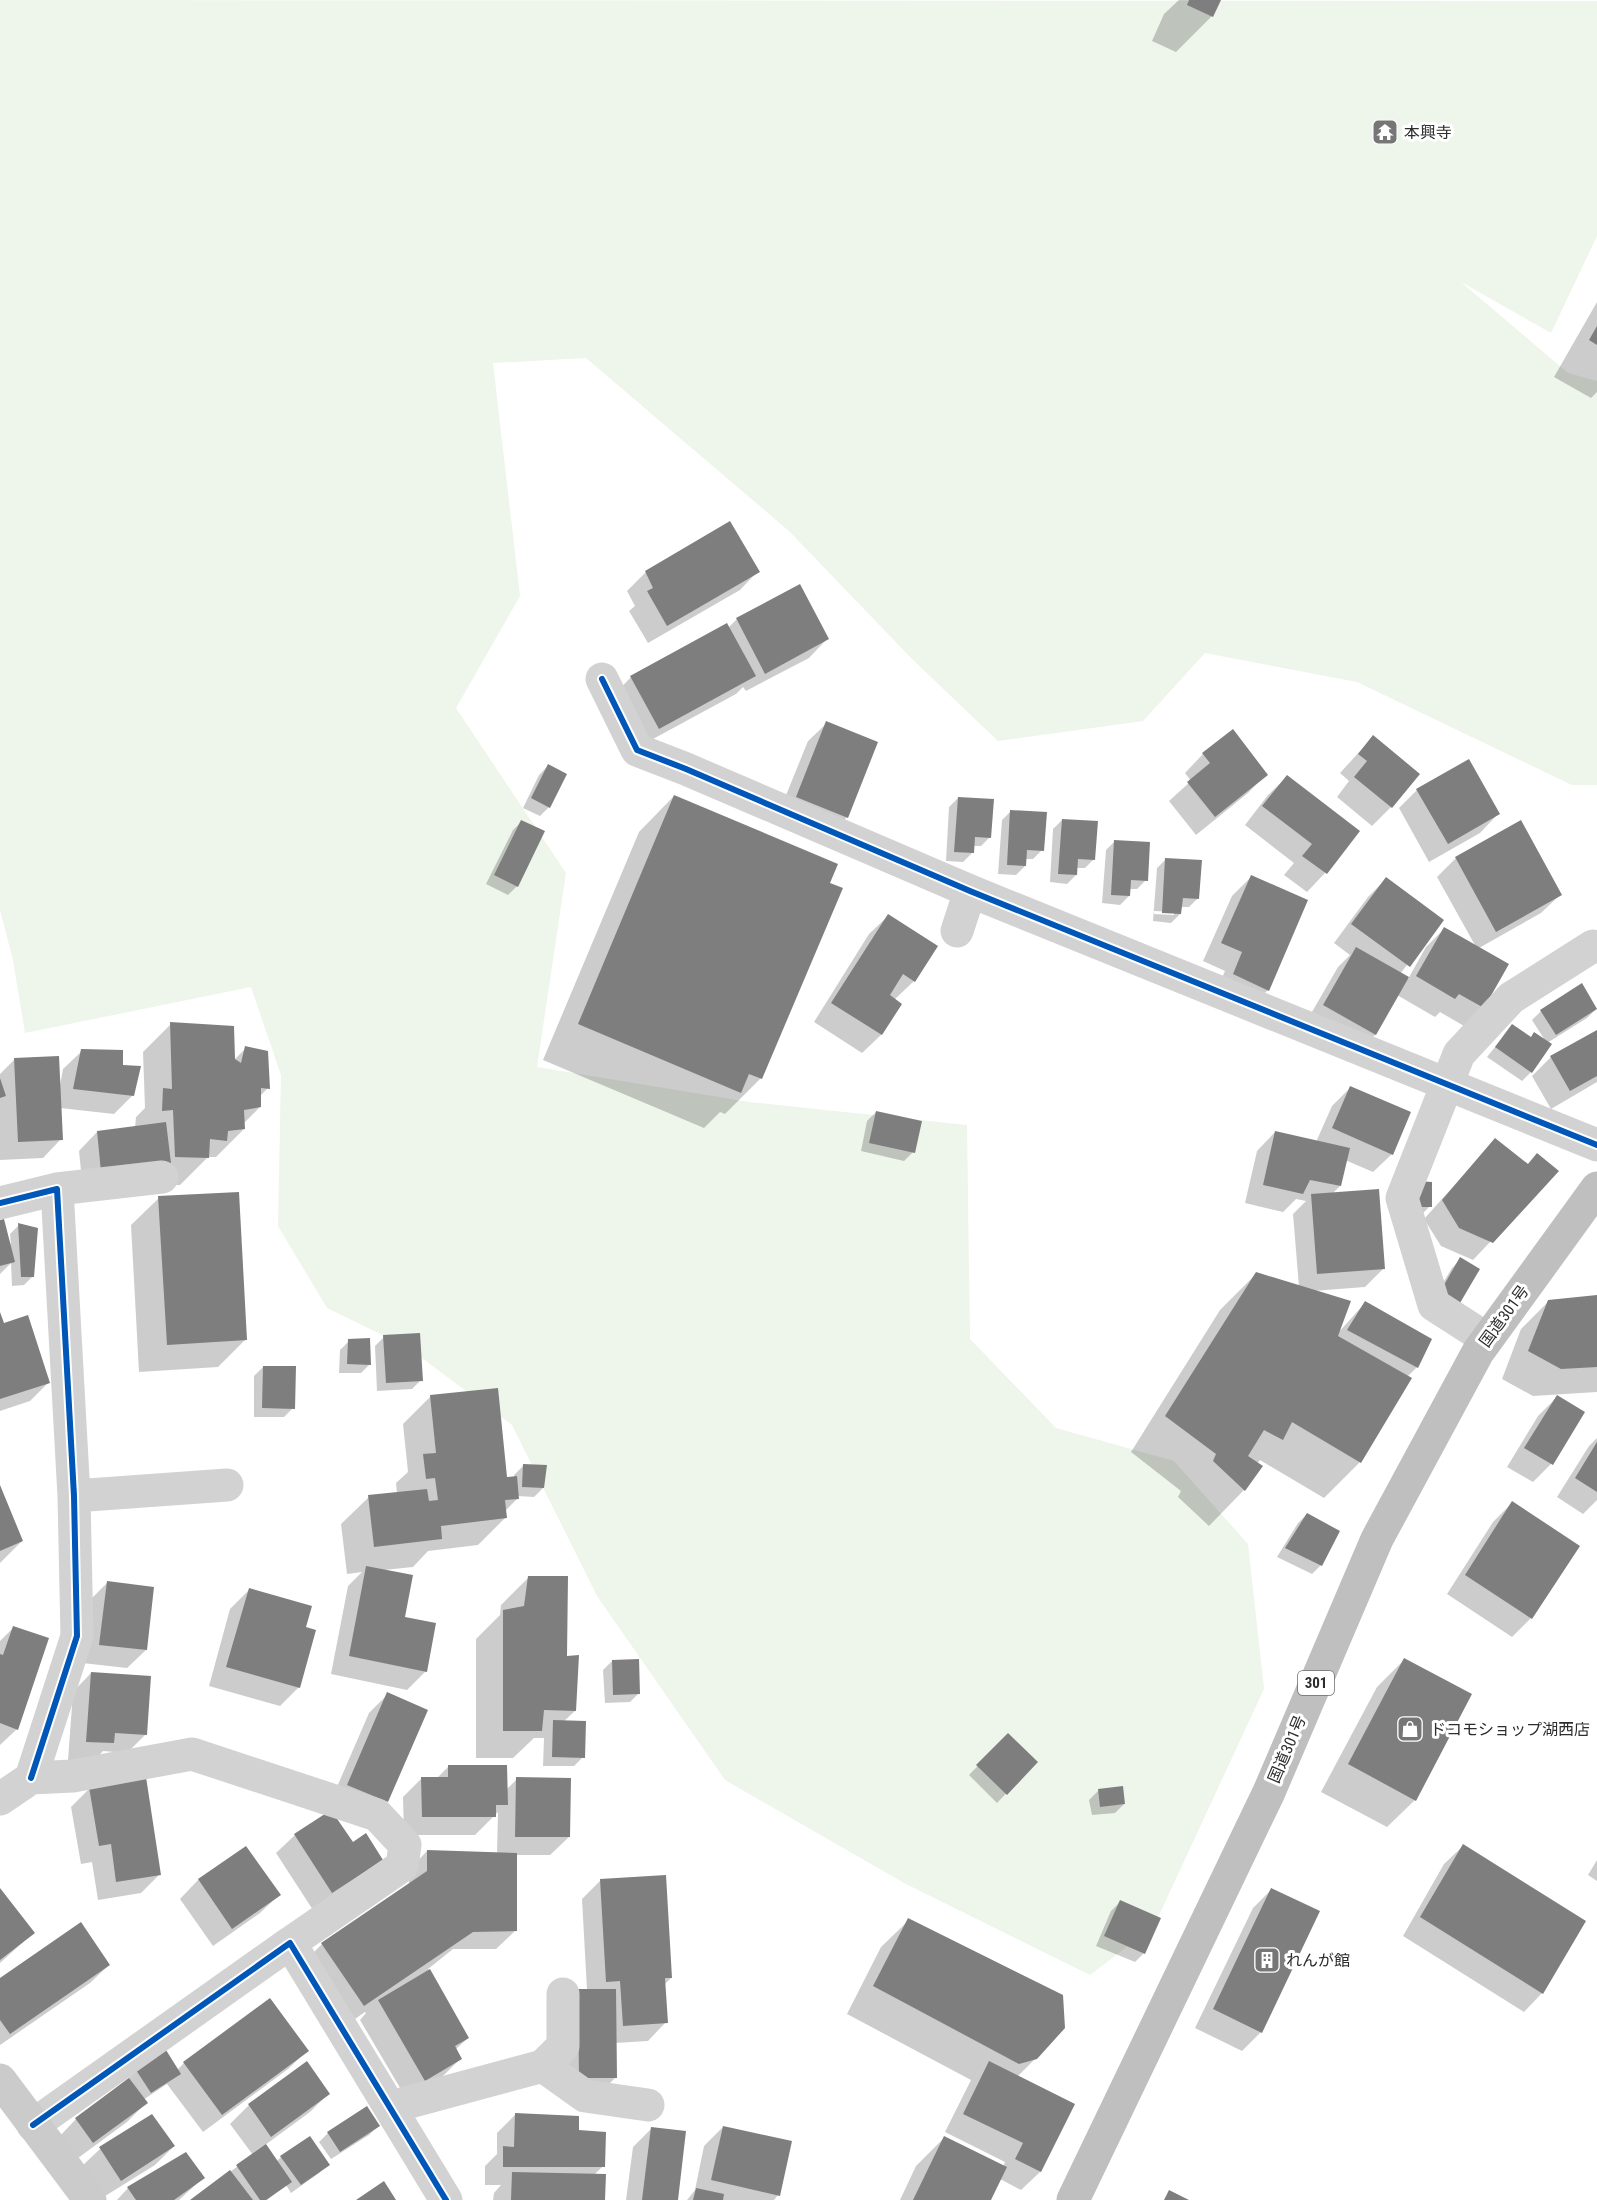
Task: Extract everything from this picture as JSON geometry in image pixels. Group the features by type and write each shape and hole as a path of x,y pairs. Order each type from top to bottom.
{"highway":[{"name":"国道301号","path":"1072,2200 1269,1792 1377,1539 1487,1340 1597,1188"}],"main road":[{"path":"0,2080 90,2200"}],"street":[{"path":"602,678 637,750 970,891 1597,1145"},
{"path":"957,930 970,891"},
{"path":"1487,1340 1434,1305 1401,1198 1459,1054 1511,998 1593,946 1597,947"},
{"path":"0,1203 57,1189 162,1177"},
{"path":"31,1778 77,1636 74,1496 57,1189"},
{"path":"74,1496 227,1485"},
{"path":"0,1799 31,1778 73,1776 192,1755 377,1815 405,1845 402,1866 33,2125"},
{"path":"290,1943 446,2200"},
{"path":"391,2107 543,2066 563,2046 563,1994"},
{"path":"543,2066 585,2096 648,2105"}],"shaded area":[{"path":"0,0 1597,1 1597,236 1551,333 1461,282 1568,373 1597,381 1597,785 1572,785 1357,682 1205,653 1143,721 998,741 912,659 789,531 586,358 493,363 520,596 456,708 566,873 537,1067 749,1102 967,1125 970,1339 1056,1428 1174,1461 1248,1544 1264,1689 1154,1926 1090,1975 904,1883 725,1780 597,1596 512,1425 407,1347 327,1308 278,1226 281,1075 251,987 25,1033 13,960 0,910"}],"building":[{"path":"1189,0 1221,0 1213,17 1187,5"},
{"path":"1597,326 1597,345 1589,340"},
{"path":"730,521 760,572 667,626 647,591 653,588 645,571"},
{"path":"800,584 829,639 765,674 736,618"},
{"path":"727,623 756,676 659,729 630,676"},
{"path":"826,721 878,742 848,818 796,797"},
{"path":"1233,729 1268,775 1215,817 1187,782 1210,763 1202,753"},
{"path":"1373,735 1420,774 1392,808 1354,777 1367,761 1358,754"},
{"path":"1469,759 1500,814 1448,844 1416,789"},
{"path":"548,764 567,774 550,808 531,798"},
{"path":"1287,775 1360,831 1327,874 1302,856 1312,844 1262,806"},
{"path":"674,795 838,864 830,883 843,888 762,1079 749,1074 741,1093 578,1024"},
{"path":"958,797 994,799 991,838 975,837 974,853 954,852"},
{"path":"1010,810 1047,812 1044,851 1027,850 1026,866 1007,865"},
{"path":"1062,819 1098,821 1095,860 1078,859 1077,875 1058,874"},
{"path":"521,820 545,831 518,887 494,875"},
{"path":"1521,820 1562,895 1496,932 1455,857"},
{"path":"1114,840 1150,842 1148,881 1131,880 1130,896 1111,895"},
{"path":"1165,858 1202,860 1199,899 1183,898 1181,914 1162,913"},
{"path":"1251,875 1308,900 1269,991 1233,974 1242,952 1221,943"},
{"path":"1386,877 1444,920 1410,967 1351,924"},
{"path":"888,914 938,946 915,982 903,974 890,995 902,1004 882,1035 831,1003"},
{"path":"1444,927 1509,964 1484,1008 1459,994 1455,999 1416,976"},
{"path":"1356,947 1409,977 1376,1035 1323,1005"},
{"path":"1582,983 1597,1009 1556,1035 1540,1010"},
{"path":"170,1022 234,1026 235,1059 241,1063 245,1046 268,1051 270,1089 261,1088 261,1107 244,1110 245,1129 228,1131 227,1141 210,1139 209,1158 175,1157 173,1110 162,1111 163,1088 172,1089"},
{"path":"1512,1024 1531,1037 1534,1032 1552,1044 1532,1073 1495,1047"},
{"path":"1597,1030 1597,1076 1570,1091 1550,1056"},
{"path":"81,1049 123,1050 123,1065 141,1066 134,1096 73,1089"},
{"path":"59,1056 63,1140 18,1142 14,1058"},
{"path":"0,1078 6,1096 0,1098"},
{"path":"1350,1086 1411,1112 1393,1155 1332,1128"},
{"path":"876,1111 922,1121 915,1153 869,1143"},
{"path":"166,1122 171,1163 101,1172 97,1131"},
{"path":"1275,1131 1350,1148 1341,1186 1310,1180 1303,1194 1263,1185"},
{"path":"1495,1138 1528,1164 1537,1153 1559,1171 1493,1243 1459,1228 1442,1200"},
{"path":"1416,1181 1432,1182 1432,1207 1417,1207"},
{"path":"1379,1189 1385,1269 1317,1274 1311,1194"},
{"path":"239,1192 247,1340 167,1345 158,1196"},
{"path":"4,1219 15,1262 0,1266 0,1220"},
{"path":"18,1223 38,1228 34,1277 21,1277"},
{"path":"1460,1257 1480,1269 1460,1303 1440,1292"},
{"path":"1256,1272 1351,1301 1338,1336 1412,1378 1361,1463 1292,1422 1283,1440 1264,1430 1248,1456 1263,1466 1245,1491 1213,1461 1216,1454 1165,1416"},
{"path":"1597,1295 1597,1367 1561,1369 1528,1351 1548,1300"},
{"path":"1365,1301 1432,1339 1418,1368 1347,1330"},
{"path":"0,1312 4,1323 28,1315 50,1383 0,1399"},
{"path":"420,1333 423,1381 386,1383 383,1335"},
{"path":"370,1338 371,1365 347,1364 348,1339"},
{"path":"263,1366 296,1366 295,1409 262,1408"},
{"path":"498,1388 507,1477 517,1476 519,1499 505,1500 507,1518 441,1526 442,1539 374,1547 368,1495 427,1489 429,1501 438,1500 435,1478 426,1479 423,1454 436,1453 430,1395"},
{"path":"1557,1395 1585,1412 1553,1465 1524,1448"},
{"path":"1597,1442 1597,1492 1575,1478"},
{"path":"523,1464 547,1465 544,1488 522,1487"},
{"path":"0,1485 23,1541 0,1551"},
{"path":"1512,1501 1580,1546 1532,1619 1465,1575"},
{"path":"1307,1513 1340,1531 1322,1566 1285,1548"},
{"path":"366,1566 413,1575 405,1617 436,1623 427,1672 349,1656"},
{"path":"528,1576 568,1576 567,1656 579,1655 576,1711 544,1710 542,1731 503,1731 503,1610 524,1606"},
{"path":"107,1581 154,1587 147,1650 99,1645"},
{"path":"249,1588 312,1606 306,1627 316,1630 300,1688 226,1667"},
{"path":"13,1626 49,1638 18,1730 0,1723 0,1654 3,1655"},
{"name":"ドコモショップ湖西店","path":"1404,1658 1472,1694 1416,1801 1348,1764"},
{"path":"639,1659 640,1694 613,1695 612,1660"},
{"path":"91,1672 151,1676 147,1735 115,1733 114,1743 86,1742"},
{"path":"387,1692 428,1710 388,1802 347,1785"},
{"path":"553,1720 586,1721 585,1758 552,1757"},
{"path":"1008,1733 1038,1762 1007,1795 976,1765"},
{"path":"448,1765 507,1765 508,1805 496,1805 496,1817 422,1817 421,1777 448,1777"},
{"path":"146,1777 161,1875 116,1882 111,1844 99,1846 89,1787"},
{"path":"516,1777 571,1778 570,1837 515,1837"},
{"path":"1123,1786 1125,1804 1100,1807 1098,1789"},
{"path":"331,1810 353,1842 366,1833 383,1860 332,1893 294,1834"},
{"path":"1463,1844 1586,1921 1543,1994 1420,1917"},
{"path":"246,1846 281,1895 232,1929 198,1879"},
{"path":"427,1850 517,1853 517,1931 473,1932 364,2006 321,1943 427,1871"},
{"path":"666,1875 672,1978 665,1978 668,2023 623,2026 620,1981 606,1982 600,1879"},
{"path":"0,1888 35,1933 0,1960"},
{"name":"れんが館","path":"1271,1888 1320,1911 1262,2033 1213,2009"},
{"path":"1120,1900 1161,1918 1145,1954 1104,1936"},
{"path":"908,1918 1063,1995 1065,2028 1037,2059 1019,2064 873,1986"},
{"path":"81,1922 110,1965 10,2034 0,2020 0,1978"},
{"path":"430,1969 469,2038 455,2046 462,2059 425,2081 378,2000"},
{"path":"578,1989 616,1989 617,2078 579,2078"},
{"path":"270,1998 309,2051 222,2115 183,2062"},
{"path":"166,2050 181,2074 151,2093 136,2070"},
{"path":"307,2061 330,2094 271,2137 248,2104"},
{"path":"989,2061 1075,2104 1041,2172 1015,2159 1023,2143 963,2114"},
{"path":"129,2078 148,2103 93,2143 75,2118"},
{"path":"367,2106 380,2126 340,2152 327,2132"},
{"path":"515,2113 579,2116 579,2130 606,2132 605,2167 503,2167 503,2146 514,2147"},
{"path":"152,2114 175,2146 121,2181 99,2147"},
{"path":"723,2126 792,2141 780,2196 711,2180"},
{"path":"651,2127 686,2131 678,2200 642,2200"},
{"path":"310,2136 330,2165 301,2185 280,2156"},
{"path":"944,2136 1007,2167 991,2200 913,2200"},
{"path":"266,2144 292,2182 266,2200 260,2200 236,2165"},
{"path":"186,2152 205,2178 174,2200 136,2200 127,2187"},
{"path":"230,2170 253,2200 190,2200"},
{"path":"512,2172 606,2174 605,2200 511,2200"},
{"path":"384,2181 396,2200 356,2200"},
{"path":"696,2188 724,2194 723,2200 693,2200"},
{"path":"1169,2190 1189,2200 1164,2200"}],"cycle path":[{"path":"602,679 637,750 970,891 1597,1145"},
{"path":"0,1203 57,1189 74,1496 77,1636 31,1778"},
{"path":"33,2125 290,1943 446,2200"}],"place":[{"name":"本興寺","path":"1385,132"},
{"name":"ドコモショップ湖西店","path":"1410,1729"},
{"name":"れんが館","path":"1267,1960"}]}
